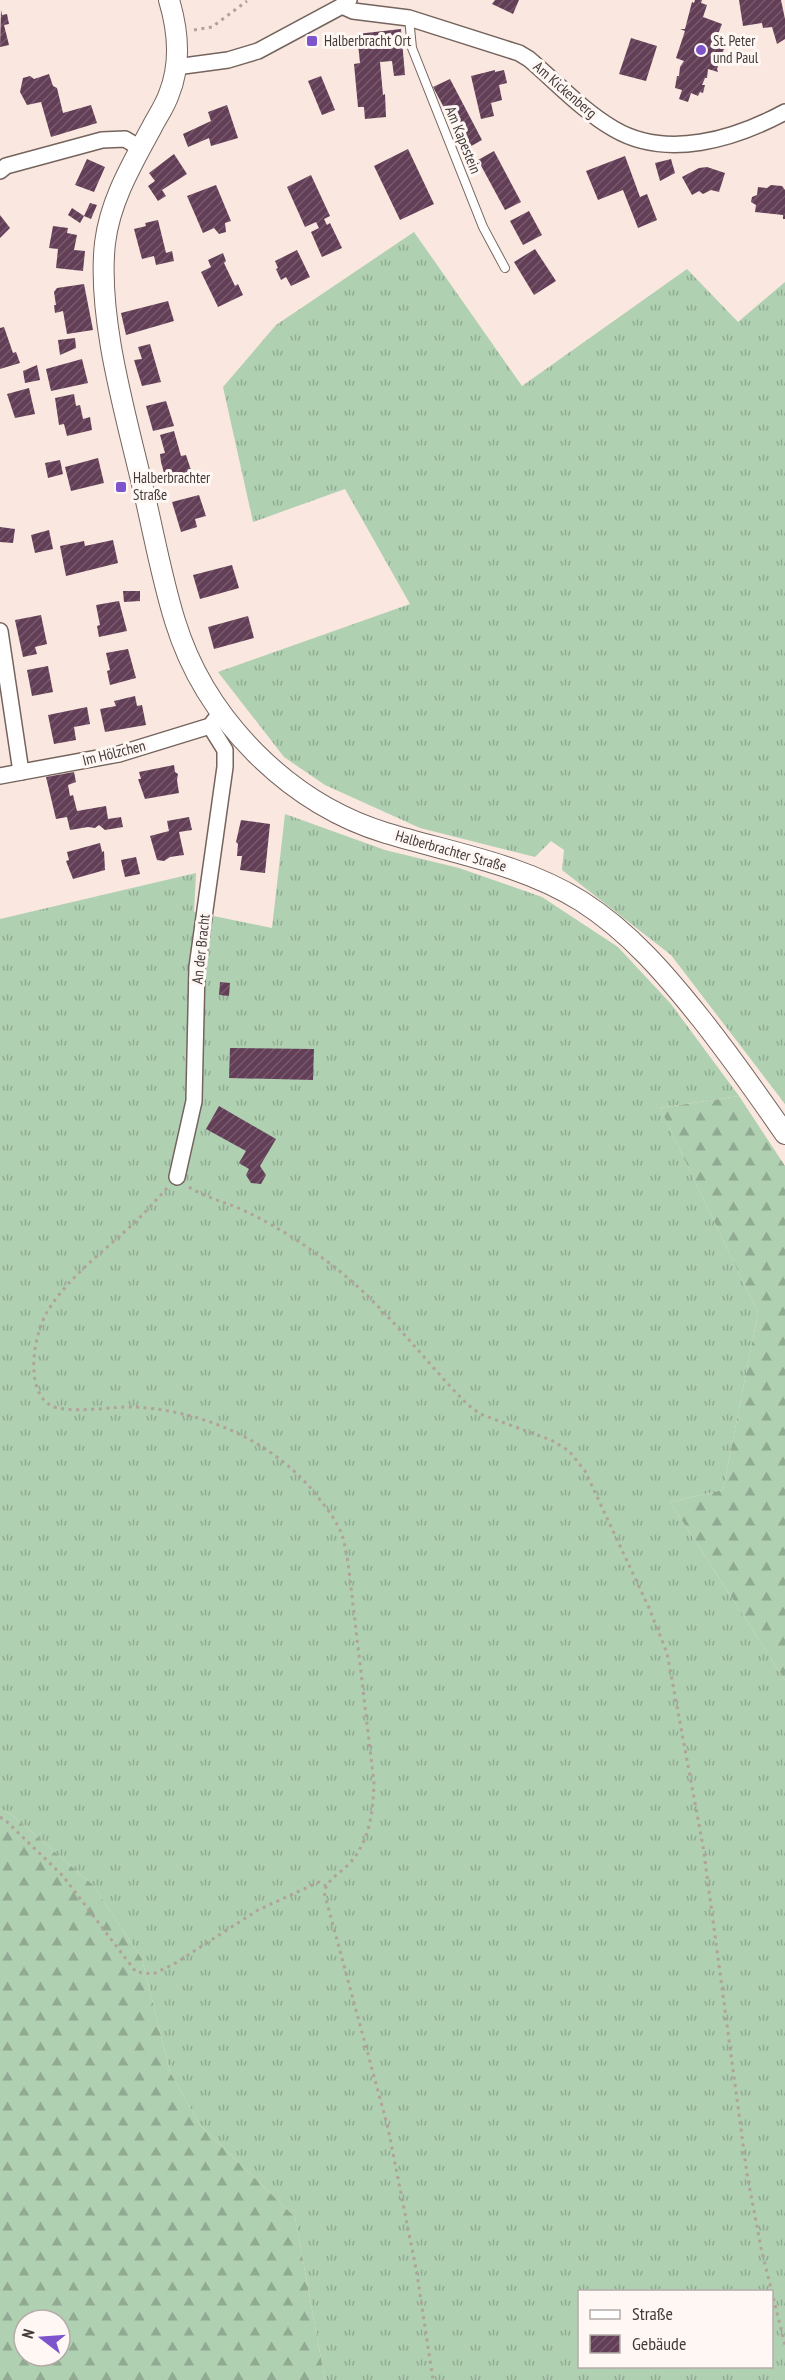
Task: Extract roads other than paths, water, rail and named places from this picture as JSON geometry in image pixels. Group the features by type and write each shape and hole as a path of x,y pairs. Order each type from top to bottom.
{"main road":[{"name":"Halberbrachter Straße","path":"169,0 177,32 176,67 169,94 114,203 105,241 105,293 117,377 175,622 215,719 299,789 336,813 385,832 505,866 561,889 607,919 630,938 671,981 746,1076 785,1134"}],"street":[{"name":"Am Kickenberg","path":"344,2 367,14 409,18 519,53 601,121 635,139 667,145 699,142 753,127 785,112"},
{"path":"176,67 228,60 258,51 344,2"},
{"path":"0,171 6,166 102,140 125,139 140,148"},
{"path":"0,631 21,772"},
{"name":"Im Hölzchen","path":"0,776 119,754 215,719"},
{"name":"An der Bracht","path":"177,1177 194,1101 198,967 225,766 225,750 215,719"}],"lane":[{"name":"Am Kapestein","path":"409,18 412,48 483,227 505,268"}],"place":[{"name":"Halberbracht Ort","path":"312,41"},
{"name":"St. Peter und Paul","path":"701,50"},
{"name":"Halberbrachter Straße","path":"121,487"}]}
